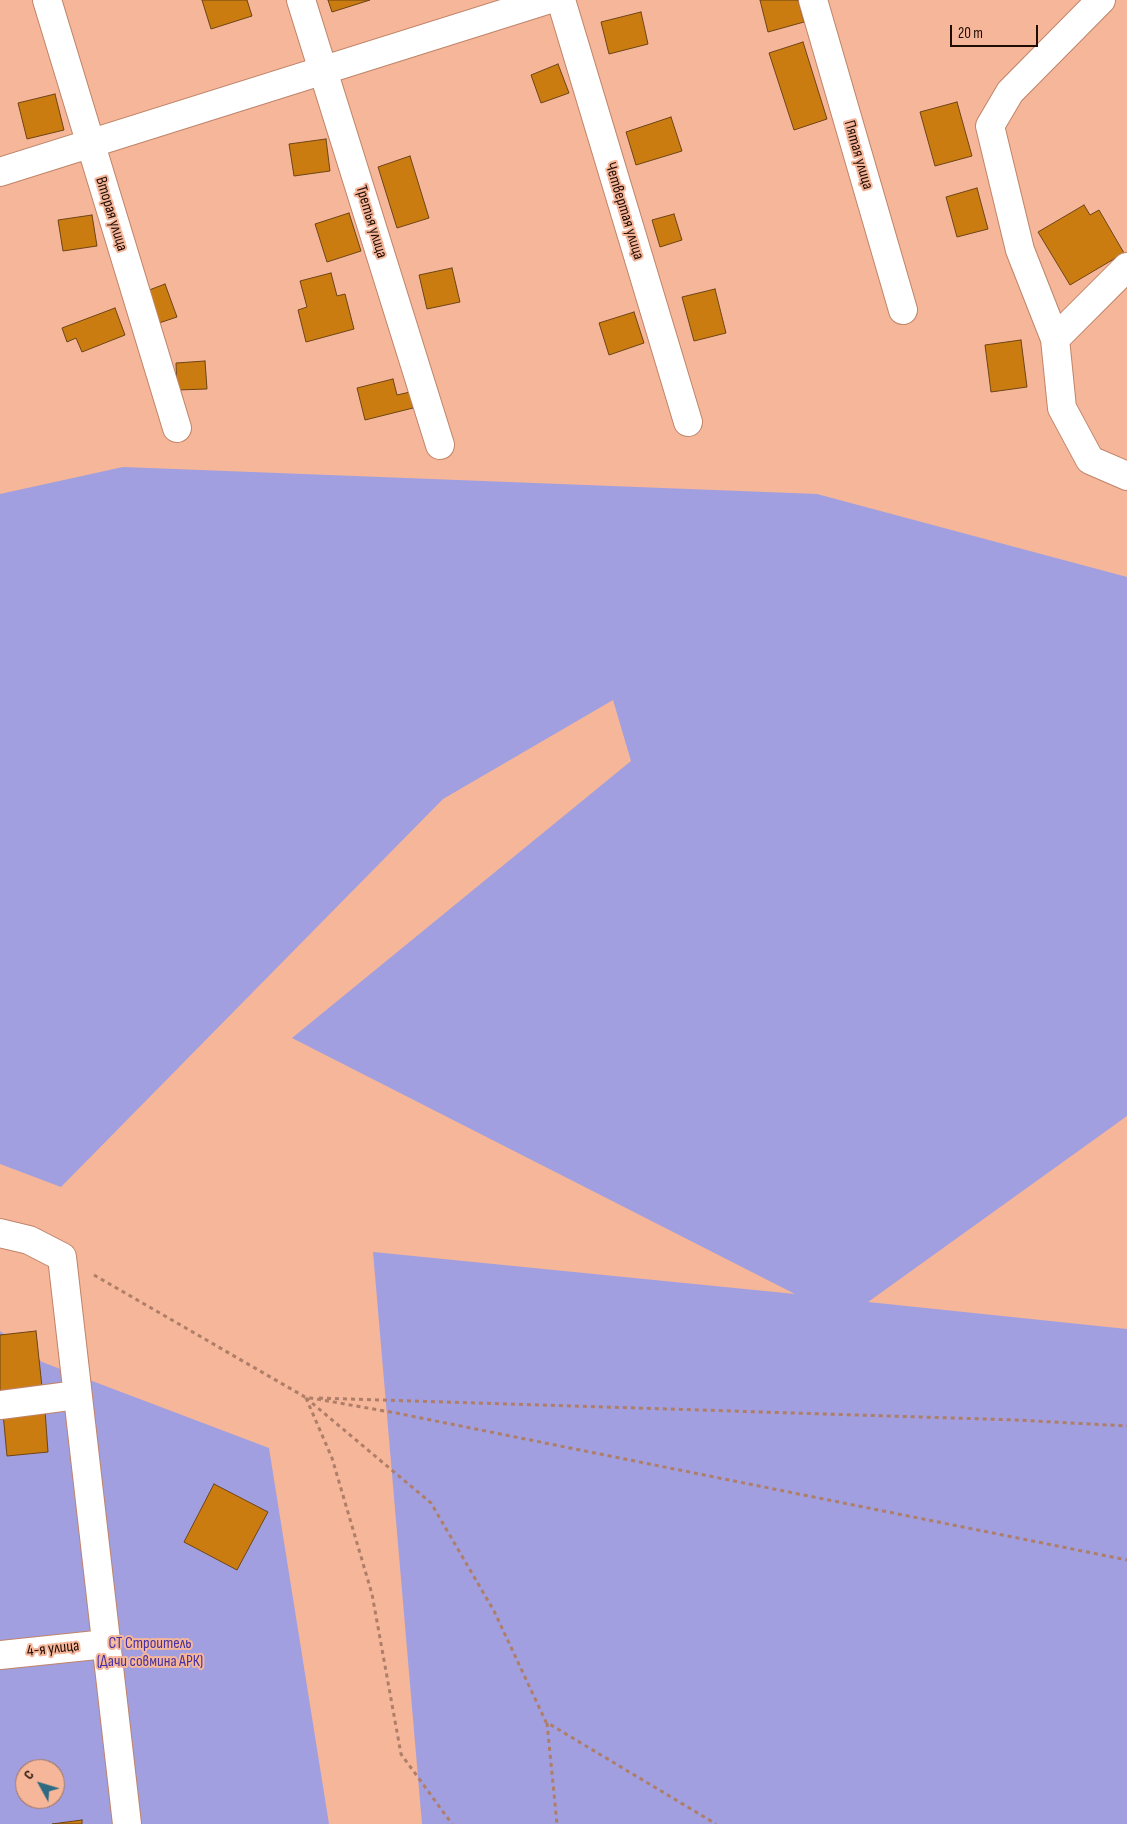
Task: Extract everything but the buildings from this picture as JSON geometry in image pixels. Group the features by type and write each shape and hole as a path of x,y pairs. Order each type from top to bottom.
{"street":[{"name":"Вторая улица","path":"47,0 177,428"},
{"name":"Третья улица","path":"301,0 440,445"},
{"path":"0,172 547,0"},
{"name":"Четвертая улица","path":"561,0 688,422"},
{"name":"Пятая улица","path":"813,0 903,310"},
{"path":"1101,0 1010,92 990,126 1020,250 1055,339 1062,408 1090,460 1127,476"},
{"path":"1055,339 1127,267"},
{"path":"0,1233 29,1240 62,1257 127,1824"},
{"path":"0,1405 77,1395"},
{"name":"4-я улица","path":"0,1655 106,1644"}],"path":[{"path":"62,1257 305,1397 431,1502 494,1612 546,1722 557,1824"},
{"path":"305,1397 1016,1420 1127,1426"},
{"path":"305,1397 405,1415 1127,1560"},
{"path":"305,1397 332,1458 372,1594 401,1754 452,1824"},
{"path":"546,1722 716,1824"}],"green space":[{"path":"123,467 817,494 1127,577 1127,1116 868,1302 1127,1329 1127,1824 422,1824 373,1252 795,1294 292,1038 631,761 613,700 443,799 61,1187 0,1164 0,494"},
{"name":"СТ Строитель (Дачи совмина АРК)","path":"0,1331 42,1362 269,1448 329,1824 0,1824"}]}
